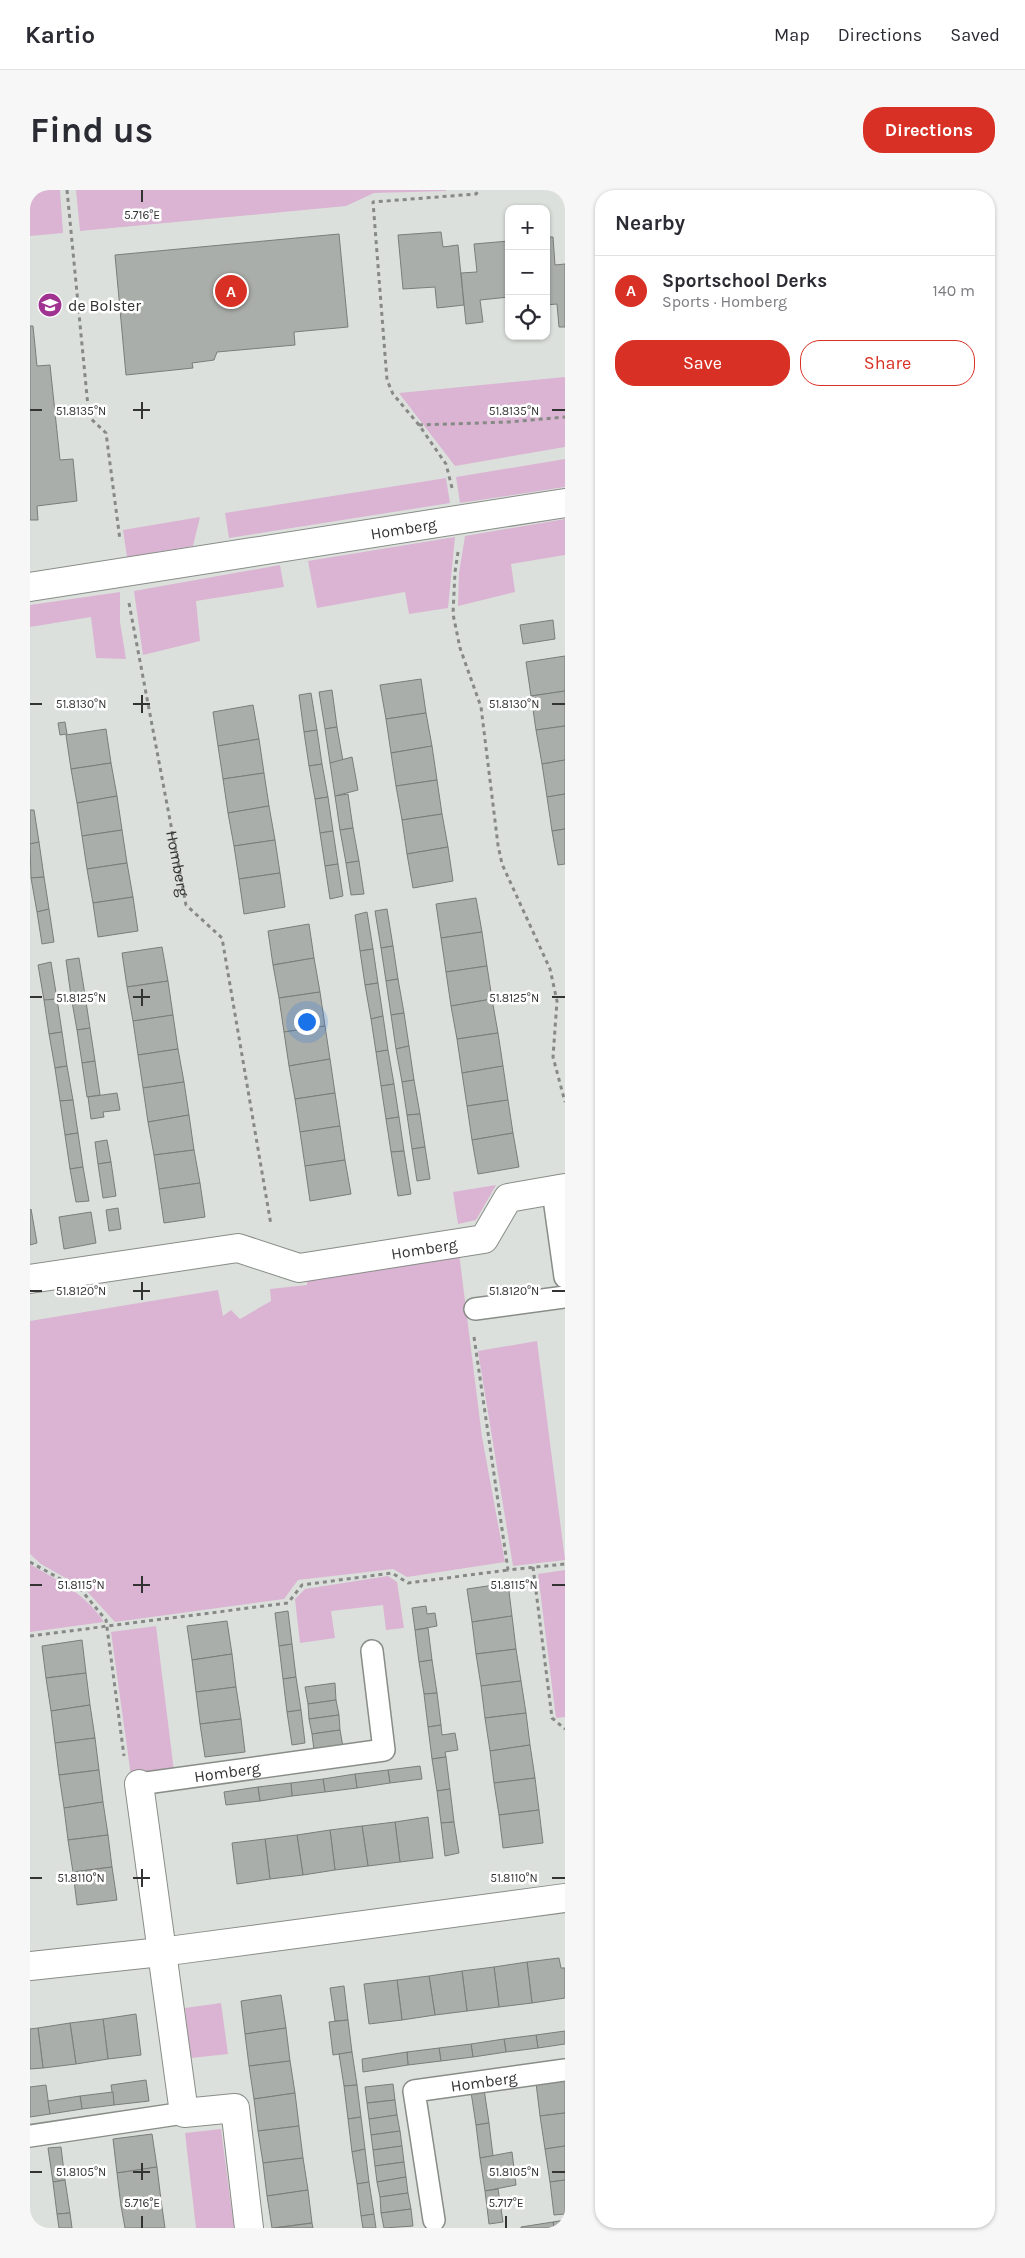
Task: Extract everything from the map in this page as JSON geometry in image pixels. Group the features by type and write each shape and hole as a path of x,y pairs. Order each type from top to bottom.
{"street":[{"name":"Homberg","path":"30,587 457,518 565,503"},
{"name":"Homberg","path":"30,1279 238,1248 299,1268 484,1239 508,1198 559,1190"},
{"path":"139,1784 184,2114 235,2108 249,2228"},
{"path":"30,1966 161,1952 565,1898"}],"lane":[{"path":"559,1190 565,1276"},
{"path":"473,1319 565,1297"},
{"name":"Homberg","path":"139,1784 384,1750 372,1652"},
{"name":"Homberg","path":"434,2220 414,2091 565,2070"},
{"path":"30,2136 184,2114"}],"path":[{"path":"67,190 89,417 106,433 124,573"},
{"path":"479,190 476,194 373,202 387,380 393,394 419,425 446,464 457,518 459,546 455,572 453,614 460,648 481,707 502,864 550,969 556,1001 552,1057 565,1102"},
{"path":"419,425 455,422 509,422 565,417"},
{"name":"Homberg","path":"124,573 186,905 222,938 272,1230 262,1256"},
{"path":"473,1319 508,1570"},
{"path":"30,1562 82,1591 106,1620 127,1777 139,1784"},
{"path":"30,1636 288,1603 302,1584 392,1573 408,1583 565,1564"},
{"path":"533,1567 552,1718 565,1728"}],"shaded area":[{"path":"30,190 60,190 63,233 30,236"},
{"path":"76,190 446,191 374,193 346,206 80,231"},
{"path":"565,377 565,447 455,466 399,393"},
{"path":"565,459 565,487 460,503 456,477"},
{"path":"446,478 450,503 229,538 225,513"},
{"path":"200,517 193,546 127,557 123,530"},
{"path":"565,519 565,555 511,564 515,592 458,606 459,573 465,536"},
{"path":"455,537 448,608 409,614 405,592 317,608 308,561"},
{"path":"280,565 284,587 196,601 200,641 143,655 134,591"},
{"path":"120,592 120,622 126,659 96,658 91,617 30,627 30,605"},
{"path":"496,1185 476,1220 458,1224 453,1192"},
{"path":"459,1253 482,1437 505,1562 407,1577 393,1569 298,1580 284,1599 115,1622 85,1589 41,1564 30,1554 30,1321 218,1290 223,1316 231,1310 240,1319 271,1301 270,1289 307,1285 307,1278"},
{"path":"537,1341 565,1560 513,1566 478,1351"},
{"path":"30,1564 61,1582 80,1596 97,1612 104,1622 30,1632"},
{"path":"565,1570 565,1717 556,1718 538,1574"},
{"path":"388,1576 397,1582 404,1628 386,1630 383,1605 331,1611 335,1638 300,1643 295,1599 305,1589"},
{"path":"156,1626 174,1771 131,1776 111,1632"},
{"path":"221,2003 228,2054 191,2058 185,2008"},
{"path":"221,2129 234,2228 196,2228 185,2133"}],"building":[{"path":"441,232 443,247 458,245 464,305 437,308 435,287 403,289 398,235"},
{"path":"339,234 348,327 294,332 295,345 217,352 214,360 192,363 193,368 126,375 115,255"},
{"path":"550,237 553,237 555,265 565,264 565,327 559,327 557,304 550,305"},
{"path":"505,241 505,297 480,300 483,322 466,324 461,273 477,272 474,244"},
{"path":"30,326 33,326 37,366 50,365 60,460 73,459 77,501 37,506 38,520 30,520"},
{"path":"553,620 555,639 523,644 520,625"},
{"path":"565,656 565,691 531,696 526,662"},
{"path":"421,679 426,713 386,719 380,685"},
{"path":"332,690 337,727 325,729 319,692"},
{"path":"565,691 565,726 536,730 531,696"},
{"path":"311,693 317,730 304,732 299,695"},
{"path":"253,705 259,739 218,746 213,712"},
{"path":"426,713 432,746 391,753 386,719"},
{"path":"65,722 67,734 60,735 58,723"},
{"path":"565,726 565,760 542,764 536,730"},
{"path":"337,727 343,761 330,763 325,729"},
{"path":"106,729 111,763 71,769 66,735"},
{"path":"317,730 322,764 309,766 304,732"},
{"path":"259,739 264,773 223,779 218,746"},
{"path":"432,746 437,780 396,786 391,753"},
{"path":"352,757 358,790 335,796 330,763"},
{"path":"565,760 565,794 547,797 542,764"},
{"path":"111,763 117,796 77,803 71,769"},
{"path":"322,764 328,797 315,799 309,766"},
{"path":"264,773 269,806 228,813 223,779"},
{"path":"437,780 442,814 402,820 396,786"},
{"path":"348,794 353,828 340,830 335,796"},
{"path":"565,794 565,829 552,831 547,797"},
{"path":"117,796 122,830 82,836 77,803"},
{"path":"328,797 333,831 320,833 315,799"},
{"path":"269,806 275,840 234,846 228,813"},
{"path":"30,810 34,810 39,842 30,844"},
{"path":"442,814 448,847 407,854 402,820"},
{"path":"353,828 359,861 346,863 340,830"},
{"path":"565,829 565,864 558,865 552,831"},
{"path":"122,830 127,863 87,869 82,836"},
{"path":"333,831 338,864 325,866 320,833"},
{"path":"275,840 280,873 239,879 234,846"},
{"path":"39,842 44,877 31,878 30,844"},
{"path":"448,847 453,881 413,888 407,854"},
{"path":"359,861 364,894 351,895 346,863"},
{"path":"127,863 133,897 93,903 87,869"},
{"path":"338,864 343,896 330,899 325,866"},
{"path":"280,873 285,907 244,914 239,879"},
{"path":"44,877 49,909 37,912 31,878"},
{"path":"133,897 138,931 98,937 93,903"},
{"path":"476,898 482,932 441,938 436,904"},
{"path":"49,909 54,942 42,944 37,912"},
{"path":"387,909 393,946 381,948 375,911"},
{"path":"367,912 373,949 360,951 355,915"},
{"path":"309,924 314,958 273,965 268,931"},
{"path":"482,932 487,966 446,972 441,938"},
{"path":"393,946 398,979 386,981 381,948"},
{"path":"162,947 168,981 127,987 122,953"},
{"path":"373,949 378,983 365,985 360,951"},
{"path":"79,958 85,995 71,996 66,960"},
{"path":"314,958 320,992 279,998 273,965"},
{"path":"51,962 57,999 44,1000 38,965"},
{"path":"487,966 492,999 451,1006 446,972"},
{"path":"398,979 404,1013 391,1015 386,981"},
{"path":"168,981 173,1015 133,1021 127,987"},
{"path":"378,983 383,1016 371,1019 365,985"},
{"path":"320,992 325,1026 284,1032 279,998"},
{"path":"85,995 90,1028 77,1030 71,996"},
{"path":"57,999 62,1032 49,1034 44,1000"},
{"path":"492,999 498,1033 457,1039 451,1006"},
{"path":"404,1013 409,1046 396,1049 391,1015"},
{"path":"173,1015 178,1049 138,1055 133,1021"},
{"path":"383,1016 388,1050 376,1052 371,1019"},
{"path":"325,1026 330,1059 289,1066 284,1032"},
{"path":"90,1028 95,1061 82,1063 77,1030"},
{"path":"62,1032 67,1066 55,1068 49,1034"},
{"path":"498,1033 503,1066 462,1073 457,1039"},
{"path":"409,1046 414,1080 402,1082 396,1049"},
{"path":"178,1049 184,1082 143,1088 138,1055"},
{"path":"388,1050 394,1084 381,1086 376,1052"},
{"path":"330,1059 335,1093 295,1099 289,1066"},
{"path":"95,1061 100,1095 87,1097 82,1063"},
{"path":"67,1066 73,1100 60,1101 55,1068"},
{"path":"503,1066 508,1100 467,1106 462,1073"},
{"path":"414,1080 420,1114 407,1115 402,1082"},
{"path":"184,1082 189,1115 148,1122 143,1088"},
{"path":"394,1084 399,1117 386,1119 381,1086"},
{"path":"117,1093 120,1110 103,1112 104,1117 91,1119 88,1097"},
{"path":"335,1093 340,1126 300,1132 295,1099"},
{"path":"73,1100 78,1133 65,1135 60,1101"},
{"path":"508,1100 513,1133 472,1140 467,1106"},
{"path":"420,1114 425,1147 412,1149 407,1115"},
{"path":"189,1115 194,1150 154,1155 148,1122"},
{"path":"399,1117 404,1151 391,1152 386,1119"},
{"path":"340,1126 345,1160 305,1166 300,1132"},
{"path":"78,1133 83,1167 70,1169 65,1135"},
{"path":"513,1133 519,1167 478,1174 472,1140"},
{"path":"107,1140 111,1162 98,1164 95,1142"},
{"path":"425,1147 430,1179 417,1181 412,1149"},
{"path":"194,1150 200,1183 159,1189 154,1155"},
{"path":"404,1151 411,1194 398,1196 391,1152"},
{"path":"345,1160 351,1194 310,1201 305,1166"},
{"path":"111,1162 116,1196 103,1198 98,1164"},
{"path":"83,1167 89,1201 76,1202 70,1169"},
{"path":"200,1183 205,1217 164,1223 159,1189"},
{"path":"118,1208 121,1229 109,1231 106,1210"},
{"path":"30,1210 37,1243 30,1245"},
{"path":"91,1212 96,1243 64,1249 59,1217"},
{"path":"508,1583 512,1616 472,1622 467,1589"},
{"path":"426,1606 427,1614 435,1613 437,1626 415,1630 412,1608"},
{"path":"288,1611 292,1644 279,1646 275,1613"},
{"path":"512,1616 516,1649 476,1654 472,1622"},
{"path":"227,1621 232,1654 192,1660 187,1626"},
{"path":"428,1628 432,1660 419,1662 415,1630"},
{"path":"82,1640 86,1673 46,1678 42,1646"},
{"path":"292,1644 296,1677 283,1679 279,1646"},
{"path":"516,1649 521,1681 481,1686 476,1654"},
{"path":"232,1654 236,1687 196,1692 192,1660"},
{"path":"432,1660 437,1693 424,1694 419,1662"},
{"path":"86,1673 90,1705 51,1711 46,1678"},
{"path":"296,1677 301,1710 287,1712 283,1679"},
{"path":"521,1681 526,1713 485,1718 481,1686"},
{"path":"335,1683 336,1700 308,1704 305,1687"},
{"path":"236,1687 241,1719 200,1724 196,1692"},
{"path":"437,1693 441,1725 428,1727 424,1694"},
{"path":"336,1700 339,1715 309,1719 308,1704"},
{"path":"90,1705 95,1738 55,1743 51,1711"},
{"path":"301,1710 305,1743 292,1745 287,1712"},
{"path":"526,1713 530,1745 490,1751 485,1718"},
{"path":"339,1715 340,1730 312,1734 309,1719"},
{"path":"241,1719 245,1752 205,1757 200,1724"},
{"path":"441,1725 442,1735 455,1733 458,1750 445,1752 446,1757 432,1759 428,1727"},
{"path":"340,1730 343,1747 314,1750 312,1734"},
{"path":"95,1738 99,1770 59,1775 55,1743"},
{"path":"530,1745 535,1778 494,1783 490,1751"},
{"path":"446,1757 450,1789 437,1791 432,1759"},
{"path":"420,1766 422,1779 390,1783 388,1770"},
{"path":"99,1770 103,1802 64,1808 59,1775"},
{"path":"388,1770 390,1783 357,1788 355,1774"},
{"path":"355,1774 357,1788 325,1792 323,1779"},
{"path":"535,1778 539,1810 499,1815 494,1783"},
{"path":"323,1779 325,1792 292,1796 291,1783"},
{"path":"291,1783 292,1796 260,1801 258,1787"},
{"path":"258,1787 260,1801 226,1805 224,1792"},
{"path":"450,1789 454,1822 441,1823 437,1791"},
{"path":"103,1802 108,1835 68,1840 64,1808"},
{"path":"539,1810 543,1843 503,1848 499,1815"},
{"path":"428,1817 433,1858 400,1862 395,1822"},
{"path":"395,1822 400,1862 368,1866 362,1826"},
{"path":"454,1822 459,1853 445,1856 441,1823"},
{"path":"362,1826 368,1866 335,1870 330,1830"},
{"path":"330,1830 335,1870 303,1875 297,1835"},
{"path":"108,1835 112,1867 73,1872 68,1840"},
{"path":"297,1835 303,1875 270,1879 265,1839"},
{"path":"265,1839 270,1879 237,1884 232,1843"},
{"path":"112,1867 117,1900 77,1905 73,1872"},
{"path":"559,1958 561,1968 565,1968 565,1998 532,2003 527,1962"},
{"path":"527,1962 532,2003 499,2007 494,1967"},
{"path":"494,1967 499,2007 467,2011 462,1971"},
{"path":"462,1971 467,2011 435,2015 429,1976"},
{"path":"429,1976 435,2015 402,2020 397,1980"},
{"path":"397,1980 402,2020 369,2024 364,1984"},
{"path":"344,1986 348,2020 335,2021 330,1988"},
{"path":"281,1995 286,2028 245,2034 241,2001"},
{"path":"136,2014 141,2055 108,2059 103,2019"},
{"path":"103,2019 108,2059 76,2064 70,2023"},
{"path":"348,2020 352,2052 333,2055 329,2022"},
{"path":"70,2023 76,2064 43,2068 38,2028"},
{"path":"38,2028 43,2068 30,2069 30,2029"},
{"path":"286,2028 290,2061 249,2066 245,2034"},
{"path":"565,2031 565,2044 538,2048 536,2035"},
{"path":"536,2035 538,2048 506,2052 504,2039"},
{"path":"504,2039 506,2052 473,2057 471,2044"},
{"path":"471,2044 473,2057 441,2061 439,2048"},
{"path":"439,2048 441,2061 408,2065 407,2052"},
{"path":"352,2052 357,2085 344,2086 339,2054"},
{"path":"407,2052 408,2065 363,2072 362,2059"},
{"path":"290,2061 295,2093 254,2099 249,2066"},
{"path":"565,2079 565,2113 540,2116 536,2083"},
{"path":"146,2080 149,2101 114,2105 111,2085"},
{"path":"393,2084 395,2100 367,2103 365,2087"},
{"path":"46,2085 50,2114 30,2117 30,2087"},
{"path":"357,2085 361,2117 348,2119 344,2086"},
{"path":"484,2089 489,2123 476,2125 471,2092"},
{"path":"113,2092 114,2105 82,2109 80,2096"},
{"path":"295,2093 299,2126 258,2131 254,2099"},
{"path":"80,2096 82,2109 50,2114 48,2101"},
{"path":"395,2100 397,2115 369,2119 367,2103"},
{"path":"565,2113 565,2146 545,2149 540,2116"},
{"path":"397,2115 400,2131 371,2135 369,2119"},
{"path":"361,2117 365,2149 352,2152 348,2119"},
{"path":"489,2123 493,2156 480,2158 476,2125"},
{"path":"299,2126 303,2158 263,2163 258,2131"},
{"path":"400,2131 402,2146 373,2150 371,2135"},
{"path":"152,2134 157,2167 117,2173 113,2139"},
{"path":"402,2146 404,2162 375,2166 373,2150"},
{"path":"565,2146 565,2180 550,2182 545,2149"},
{"path":"61,2147 65,2180 53,2182 48,2148"},
{"path":"365,2149 369,2182 357,2184 352,2152"},
{"path":"512,2152 516,2185 485,2191 480,2158"},
{"path":"303,2158 308,2190 267,2196 263,2163"},
{"path":"404,2162 406,2177 377,2182 375,2166"},
{"path":"157,2167 161,2200 121,2206 117,2173"},
{"path":"406,2177 408,2193 380,2197 377,2182"},
{"path":"65,2180 70,2213 57,2214 53,2182"},
{"path":"565,2180 565,2214 554,2215 550,2182"},
{"path":"369,2182 374,2214 361,2216 357,2184"},
{"path":"498,2189 503,2222 489,2224 485,2191"},
{"path":"308,2190 312,2223 272,2228 267,2196"},
{"path":"408,2193 411,2209 381,2213 380,2197"},
{"path":"161,2200 165,2228 125,2228 121,2206"},
{"path":"411,2209 413,2226 384,2228 381,2213"},
{"path":"70,2213 72,2228 59,2228 57,2214"},
{"path":"374,2214 376,2228 363,2228 361,2216"},
{"path":"565,2220 565,2228 554,2228 553,2222"},
{"path":"553,2222 554,2228 521,2228 521,2227"},
{"path":"312,2223 313,2228 276,2228"}],"place":[{"name":"Sportschool Derks","path":"231,291"},
{"name":"de Bolster","path":"50,305"}]}
